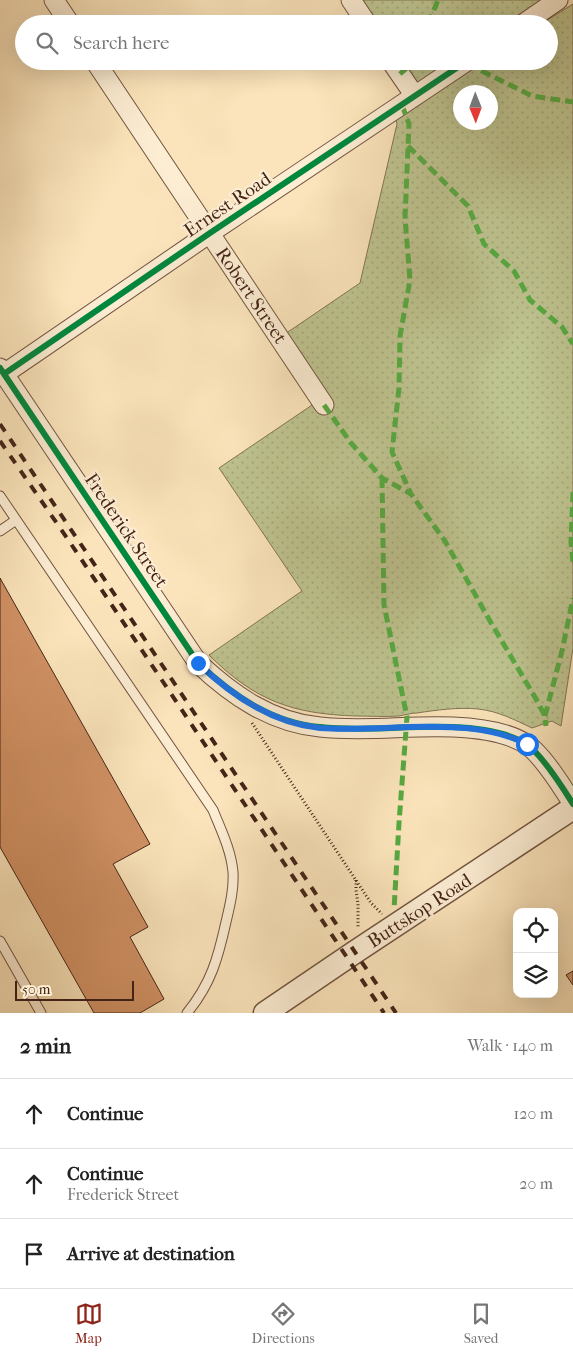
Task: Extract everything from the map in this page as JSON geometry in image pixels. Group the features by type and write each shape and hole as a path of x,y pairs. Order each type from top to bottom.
{"street":[{"path":"54,0 64,15"},
{"path":"351,0 360,15"},
{"path":"536,15 558,0"},
{"name":"Robert Street","path":"101,70 324,405"},
{"path":"398,70 415,96"},
{"name":"Ernest Road","path":"2,371 454,70"},
{"name":"Frederick Street","path":"2,371 198,663 218,682 271,715 320,728 436,726 460,727 505,735 527,744 536,752 560,783 573,804"},
{"name":"Buttskop Road","path":"265,1013 573,808"}],"lane":[{"path":"0,496 209,803 223,834 230,854 233,873 232,896 217,958 210,978 199,999 187,1013"},
{"path":"0,531 16,520"},
{"path":"0,941 40,1013"}],"path":[{"path":"251,722 371,903 380,910 384,917"},
{"path":"356,880 358,936"}],"green space":[{"path":"358,0 549,0 527,15 368,15"},
{"path":"573,4 573,648 561,726 552,721 532,728 499,714 485,710 463,708 399,716 333,715 313,712 276,702 259,694 226,671 209,655 302,591 219,468 321,399 285,334 360,283 397,124 395,117 468,70 558,70 558,15 555,15"},
{"path":"406,70 442,70 418,83 413,80"}],"building":[{"path":"0,578 150,844 113,864 148,927 130,937 164,999 140,1013 94,1013 0,847"},
{"path":"573,971 573,985 566,975"}],"railway":[{"path":"0,424 396,1013"},
{"path":"0,441 67,538 384,1013"}],"marked path":[{"path":"432,15 438,0"},
{"path":"400,74 404,70"},
{"path":"481,70 532,96 573,102"},
{"path":"402,105 409,124 405,218 410,280 400,336 399,388 392,452 411,494"},
{"path":"408,146 468,206 484,244 514,271 530,300 562,327 573,344"},
{"path":"324,405 351,443 382,478 411,494 445,541 536,699 545,716 546,726"},
{"path":"382,478 384,605 407,717 394,910"},
{"path":"573,492 571,542 573,562"},
{"path":"545,716 562,651 573,598"}],"cycle path":[{"path":"4,374 454,70"},
{"path":"0,368 198,663 225,686 254,706 285,720 302,724 353,729 462,727 481,729 510,736 526,744 539,755 573,804"}],"route":[{"path":"198,663 218,682 241,698 271,715 305,725 320,728 460,727 505,735 527,744"}]}
